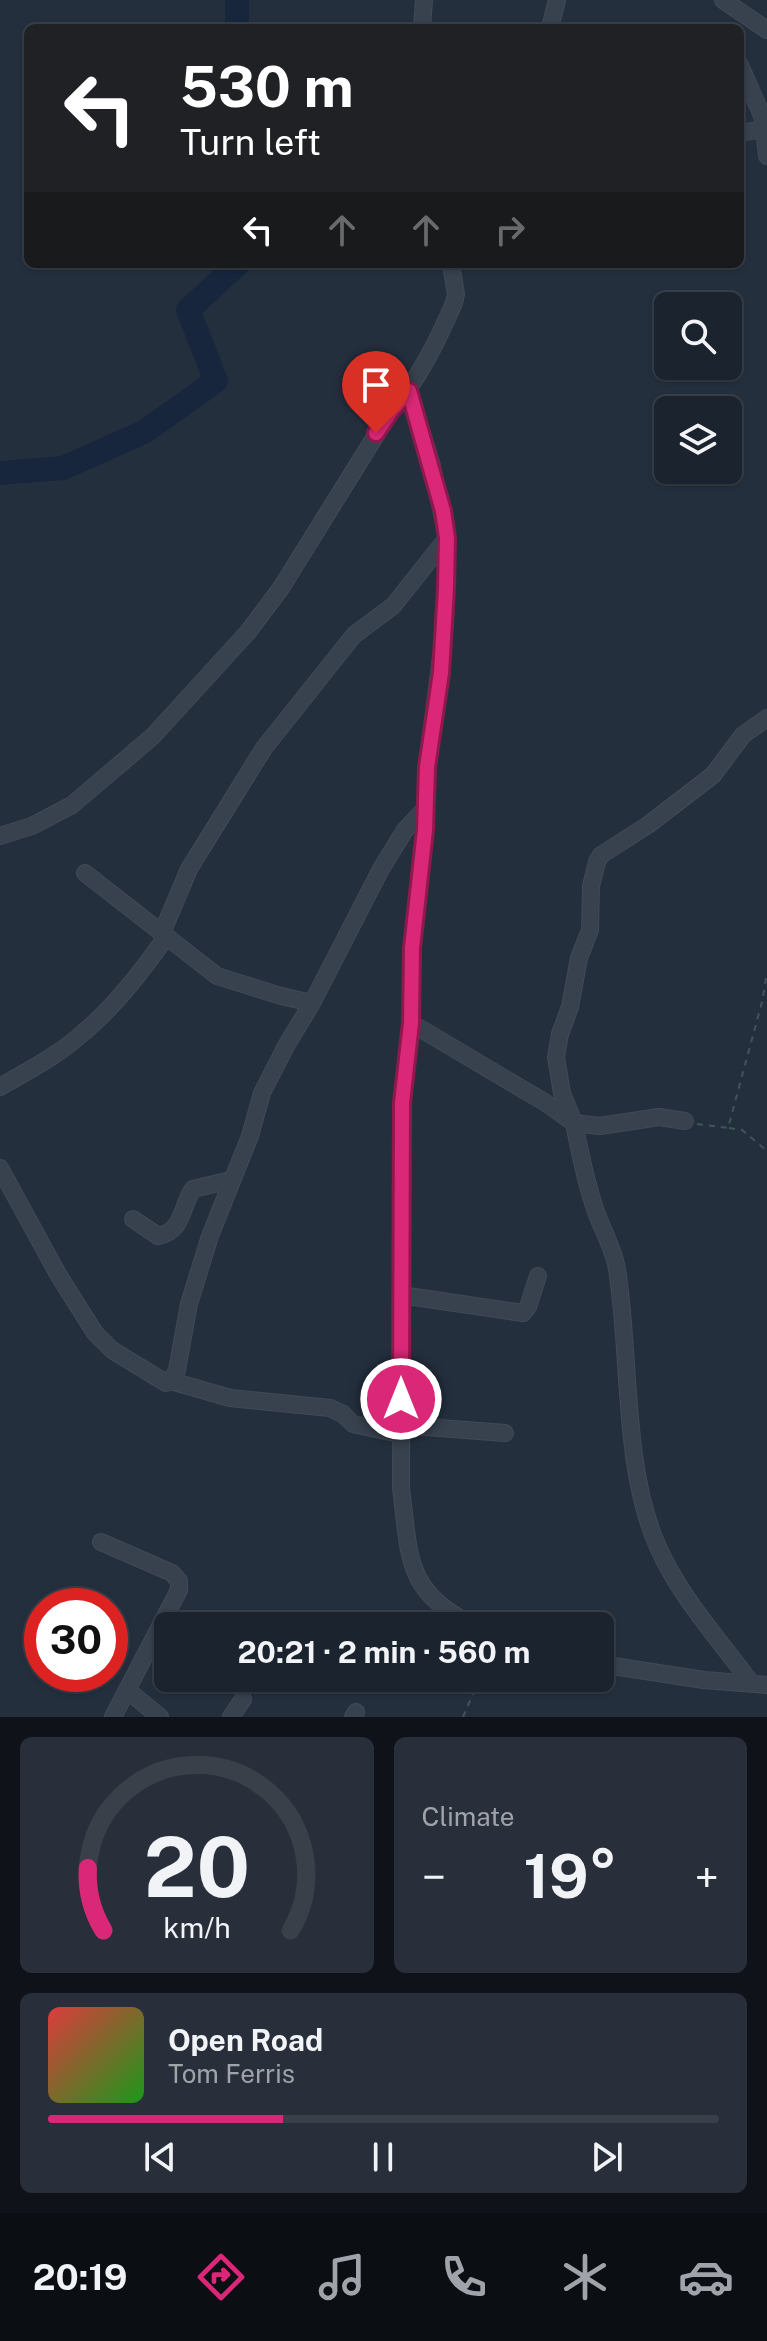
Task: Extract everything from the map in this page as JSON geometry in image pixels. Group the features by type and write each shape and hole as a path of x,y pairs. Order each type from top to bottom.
{"street":[{"path":"422,24 424,0"},
{"path":"551,24 557,0"},
{"path":"723,0 742,23 767,30"},
{"path":"744,74 763,118 767,156"},
{"path":"744,132 763,129"},
{"path":"0,836 32,826 72,805 153,736 248,632 281,588 391,411 409,391 454,303 456,294 452,268"},
{"path":"409,391 432,466 447,538 445,625 427,767 420,893 412,948 411,1023 402,1103 401,1488 407,1549 414,1573 446,1612"},
{"path":"0,1087 46,1061 83,1033 141,973 164,935 189,869 264,748 354,635 393,606 447,538"},
{"path":"759,1684 705,1622 671,1571 648,1519 637,1470 617,1265 595,1209 574,1123 562,1093 556,1057 579,958 590,930 591,886 601,855 648,825 713,775 743,735 767,718"},
{"path":"171,1381 177,1370 189,1304 210,1236 250,1136 262,1093 381,869 405,830 425,809"},
{"path":"85,873 226,981 312,1003"},
{"path":"411,1023 546,1103 574,1123 600,1126 659,1117 685,1121"},
{"path":"0,1168 59,1276 95,1333 112,1350 166,1383 171,1381 230,1398 330,1408 343,1414 353,1424 400,1430 505,1433"},
{"path":"133,1219 158,1236 168,1235 177,1228 193,1189 231,1180"},
{"path":"401,1295 523,1313 538,1276"},
{"path":"101,1542 172,1573 179,1581 179,1590 128,1688"},
{"path":"614,1666 704,1680 759,1684"},
{"path":"128,1691 160,1717"},
{"path":"113,1717 126,1692"},
{"path":"231,1717 243,1699"}],"path":[{"path":"728,1128 767,973"},
{"path":"685,1121 742,1130 767,1151"},
{"path":"463,1717 474,1692"}],"waterway":[{"path":"237,0 237,24"},
{"path":"0,473 63,468 144,432 216,381 188,310 234,268"}],"route":[{"path":"376,433 409,391 432,466 447,538 445,625 427,767 420,893 412,948 411,1023 402,1103 401,1399"}]}
